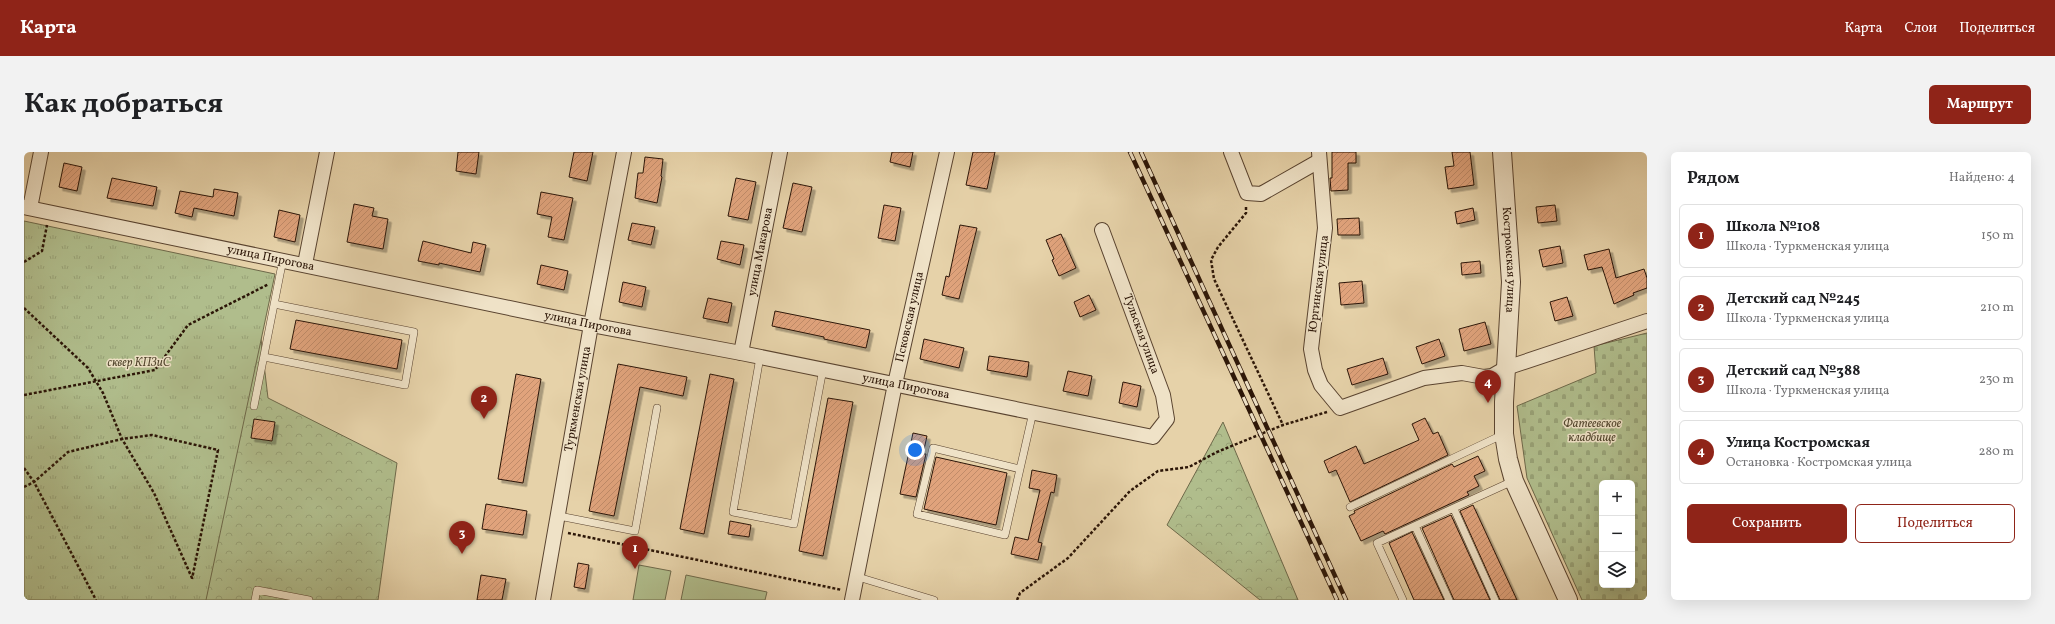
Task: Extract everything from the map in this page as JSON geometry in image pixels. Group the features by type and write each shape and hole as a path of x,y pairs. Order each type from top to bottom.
{"street":[{"path":"27,207 40,152"},
{"path":"305,264 327,152"},
{"name":"Туркменская улица","path":"544,600 591,325 624,152"},
{"name":"улица Макарова","path":"741,353 780,152"},
{"name":"Псковская улица","path":"853,596 858,577 895,384 947,152"},
{"path":"1231,152 1247,193 1261,194 1319,156"},
{"name":"Костромская улица","path":"1502,152 1511,282 1504,434 1514,481 1568,600"},
{"name":"Юргинская улица","path":"1319,156 1325,228 1311,349 1314,370 1321,385 1340,408"},
{"name":"улица Пирогова","path":"27,207 282,259 591,325 760,356 1153,437"},
{"name":"Тульская улица","path":"1102,230 1163,395 1167,419 1153,437"},
{"path":"1340,408 1424,378 1462,373 1484,377 1492,376 1506,368 1647,321"}],"lane":[{"path":"254,406 282,259"},
{"path":"264,357 405,385 414,332 274,304"},
{"path":"760,356 733,512 794,524 823,369"},
{"path":"559,516 635,531 657,408"},
{"path":"1020,469 933,448 917,514 1004,535 1020,469 1033,412"},
{"path":"1350,506 1504,434"},
{"path":"1403,600 1377,543 1514,481"},
{"path":"1454,509 1495,600"},
{"path":"1415,526 1449,600"},
{"path":"858,577 934,600"},
{"path":"255,600 257,590 309,600"}],"path":[{"path":"1247,193 1246,213 1218,247 1211,260 1214,279 1283,425"},
{"path":"24,262 42,251 50,212"},
{"path":"24,395 155,370 188,325 279,279"},
{"path":"24,310 88,368 103,393 122,439 154,493 192,579 218,450 152,435 122,439 68,452 34,482 24,487"},
{"path":"1017,600 1020,593 1068,558 1130,491 1158,471 1189,467 1218,452 1283,425 1340,408"},
{"path":"24,468 34,482 96,600"},
{"path":"556,531 853,596"}],"green space":[{"name":"сквер КПЗиС","path":"24,221 275,274 206,600 24,600"},
{"name":"сквер КПЗиС","path":"24,224 253,271 268,398 397,463 378,600 24,600"},
{"name":"Фатеевское кладбище","path":"1647,333 1647,600 1582,600 1527,478 1517,406 1596,373 1594,346"},
{"path":"1223,422 1298,600 1260,600 1167,525"},
{"path":"639,565 671,571 665,600 633,600"},
{"path":"686,575 767,592 765,600 681,600"}],"building":[{"path":"458,152 479,152 476,174 456,171"},
{"path":"574,152 593,152 587,181 569,177"},
{"path":"892,152 913,152 910,167 890,162"},
{"path":"973,152 995,152 987,189 966,185"},
{"path":"1332,152 1356,152 1356,163 1348,163 1348,190 1331,191 1330,178 1332,178"},
{"path":"1452,152 1470,152 1474,185 1448,189 1445,167 1454,166"},
{"path":"645,157 663,159 662,177 657,203 635,198 638,173 643,173"},
{"path":"64,163 82,167 77,191 59,187"},
{"path":"112,178 157,187 153,206 107,198"},
{"path":"736,178 756,182 748,220 728,216"},
{"path":"793,183 812,187 802,232 783,228"},
{"path":"214,189 238,193 234,216 194,208 192,217 175,213 180,191 213,197"},
{"path":"541,192 573,198 564,240 548,237 552,217 537,214"},
{"path":"354,204 374,208 372,216 388,219 383,249 347,242"},
{"path":"884,205 901,208 895,241 878,238"},
{"path":"1555,205 1557,221 1538,223 1536,207"},
{"path":"1473,208 1475,220 1457,224 1455,212"},
{"path":"279,210 300,215 295,242 274,237"},
{"path":"1359,218 1360,235 1338,235 1337,219"},
{"path":"632,223 655,227 651,245 628,240"},
{"path":"960,225 977,228 959,299 942,295 946,276 949,277"},
{"path":"1061,234 1076,268 1059,276 1046,240"},
{"path":"423,241 471,253 473,242 486,245 480,272 439,263 439,265 418,261"},
{"path":"721,241 744,245 740,265 717,259"},
{"path":"1560,246 1563,263 1543,267 1539,250"},
{"path":"1609,249 1616,278 1644,269 1647,278 1647,288 1633,293 1634,295 1614,304 1602,267 1588,270 1584,255"},
{"path":"1480,261 1481,273 1462,275 1461,263"},
{"path":"541,265 568,271 564,290 537,284"},
{"path":"1362,281 1364,303 1341,305 1339,283"},
{"path":"623,282 646,287 642,307 619,302"},
{"path":"1089,295 1096,310 1080,317 1074,302"},
{"path":"1567,297 1573,316 1555,321 1550,302"},
{"path":"708,298 732,303 728,323 703,318"},
{"path":"775,311 870,330 866,348 772,326"},
{"path":"296,320 402,340 397,369 290,349"},
{"path":"1485,322 1491,344 1464,351 1459,329"},
{"path":"924,339 964,348 959,368 920,359"},
{"path":"1439,339 1445,356 1422,364 1416,347"},
{"path":"989,356 1029,362 1027,377 987,370"},
{"path":"1383,358 1388,374 1352,385 1347,369"},
{"path":"618,364 687,377 683,396 640,387 614,516 589,511"},
{"path":"1068,371 1092,376 1088,396 1063,391"},
{"path":"516,374 541,379 523,483 498,479"},
{"path":"710,374 734,379 704,534 680,529"},
{"path":"1123,382 1141,386 1137,407 1119,403"},
{"path":"828,398 853,402 823,556 799,551"},
{"path":"1425,418 1433,434 1438,432 1448,455 1350,502 1336,470 1329,473 1324,461 1356,446 1364,464 1419,440 1412,424"},
{"path":"254,419 275,422 272,441 251,438"},
{"path":"913,433 927,436 923,454 926,454 916,497 900,494"},
{"path":"1478,456 1485,471 1474,476 1479,486 1467,492 1469,495 1385,534 1383,531 1361,541 1349,516 1355,513 1354,511 1452,464 1454,467"},
{"path":"936,457 1007,473 996,525 924,509"},
{"path":"1032,470 1057,475 1054,493 1051,492 1038,542 1042,543 1038,560 1011,554 1015,537 1028,540 1040,490 1029,488"},
{"path":"486,504 527,511 523,535 482,529"},
{"path":"1473,505 1517,600 1500,600 1460,511"},
{"path":"1451,515 1490,600 1454,600 1422,528"},
{"path":"730,521 751,525 749,537 728,534"},
{"path":"1412,532 1444,600 1414,600 1389,543"},
{"path":"578,563 589,565 585,589 574,587"},
{"path":"481,575 506,579 502,600 477,600"}],"railway":[{"path":"1130,152 1337,600"},
{"path":"1141,152 1346,600"}],"place":[{"name":"Улица Костромская","path":"1488,403"},
{"name":"Детский сад №245","path":"484,419"},
{"name":"Детский сад №388","path":"462,554"},
{"name":"Школа №108","path":"635,569"}]}
